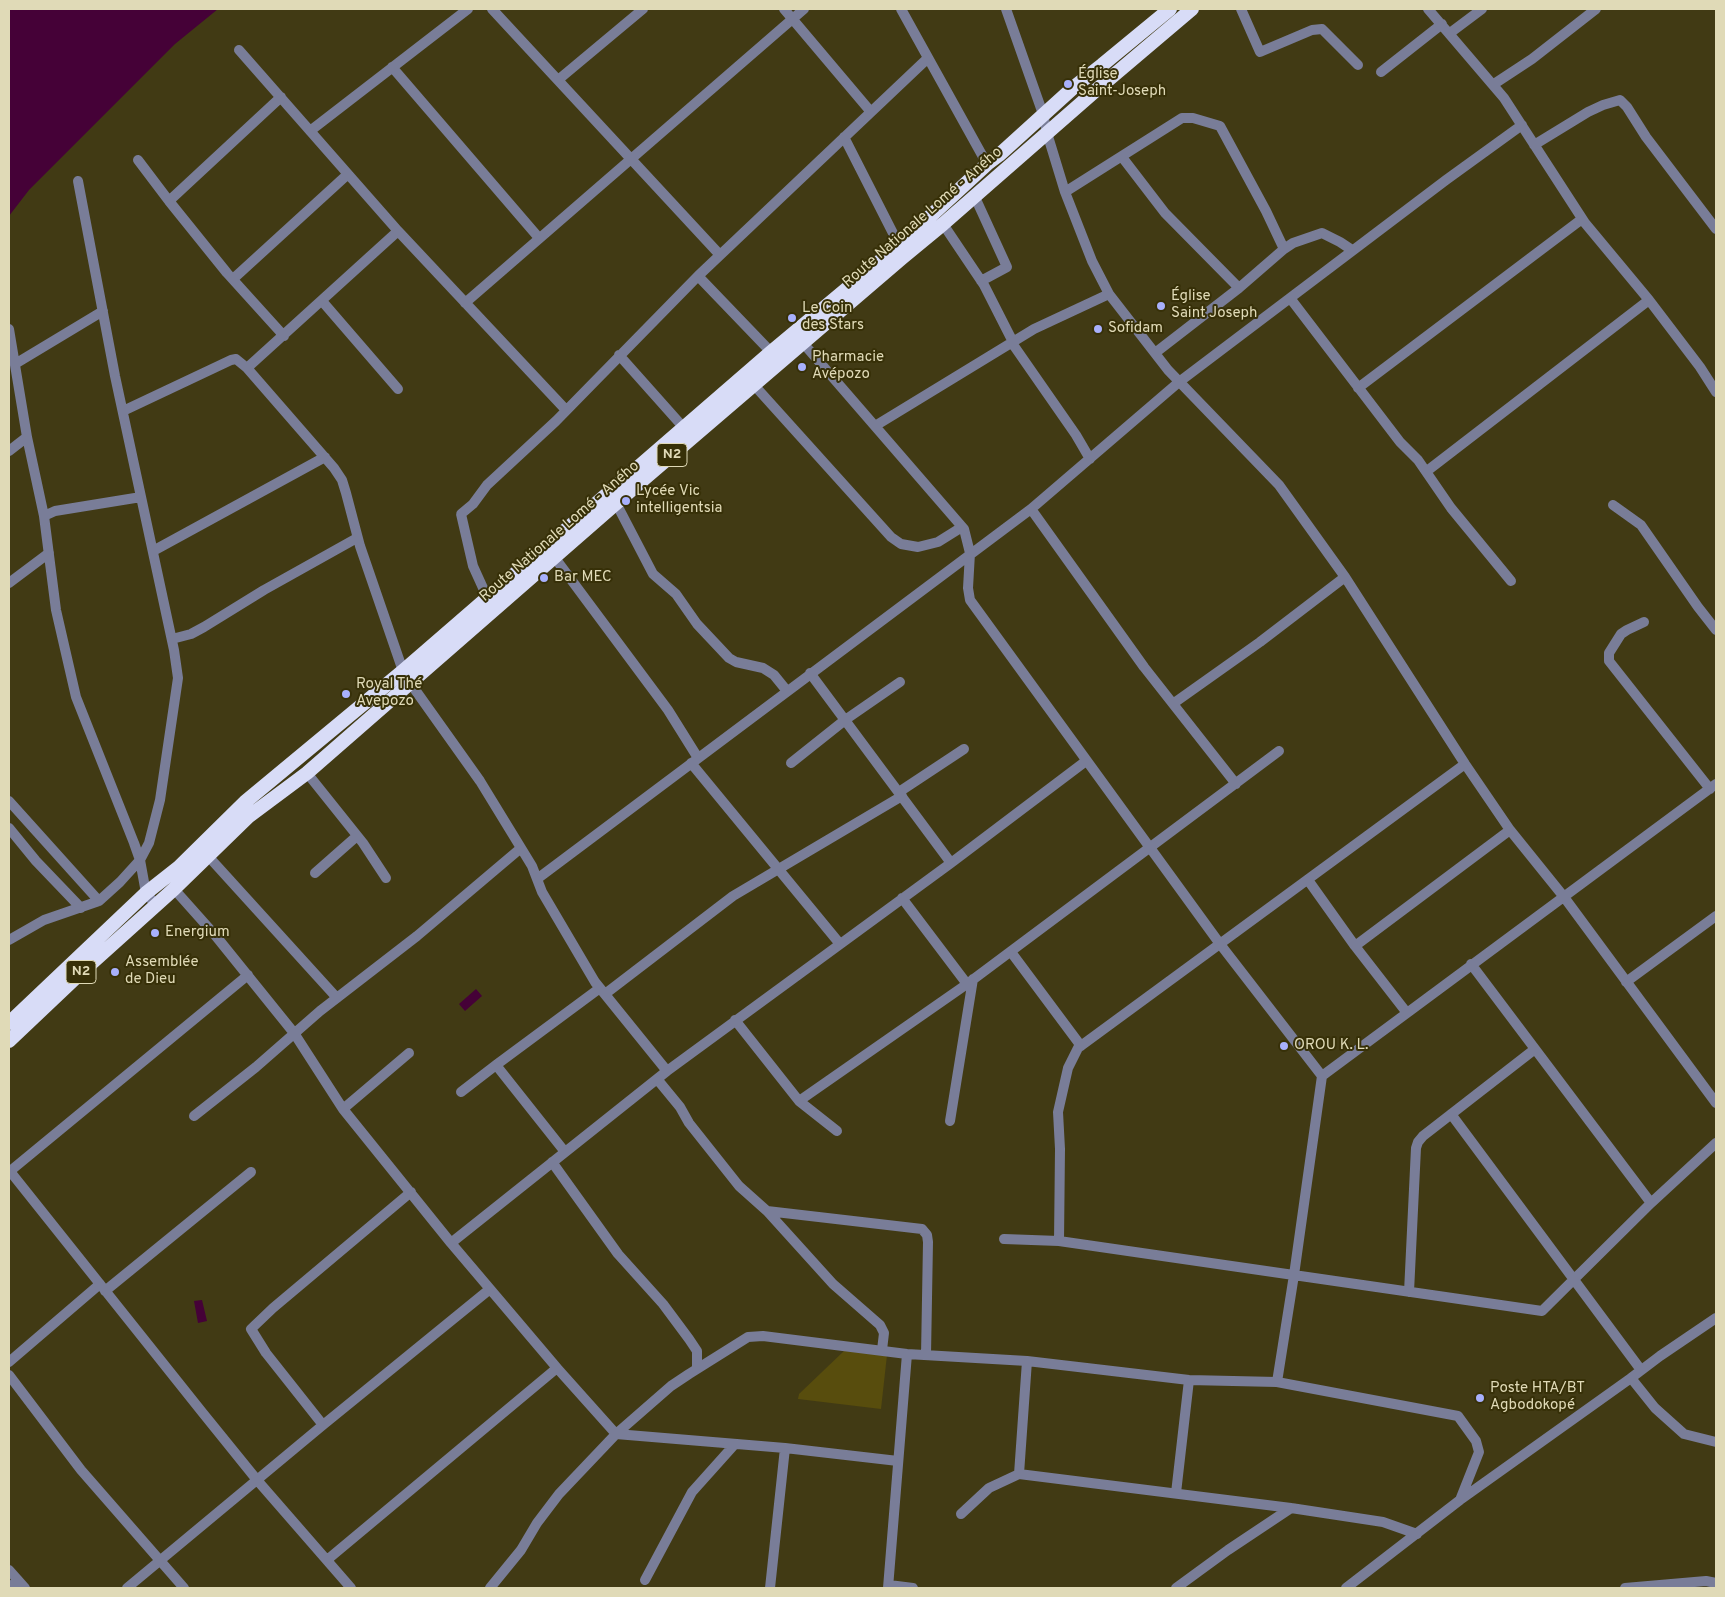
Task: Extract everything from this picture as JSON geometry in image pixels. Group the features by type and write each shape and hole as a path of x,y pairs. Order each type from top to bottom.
{"highway":[{"name":"Route Nationale Lomé - Aného","path":"9,1023 146,893 179,867 245,802 403,671 771,352 899,245 1074,87 1170,9"},
{"name":"Route Nationale Lomé - Aného","path":"156,905 248,817 307,773 411,684 616,504 1192,9"},
{"name":"N2","path":"9,1041 156,905"}],"street":[{"path":"310,131 468,9"},
{"path":"492,9 720,255"},
{"path":"558,80 643,9"},
{"path":"784,9 871,112"},
{"path":"465,303 804,9"},
{"path":"901,9 987,164"},
{"path":"1006,9 1043,114 1047,134 1066,192 1092,262 1109,294 1179,382 1279,484 1345,577 1465,764 1510,830 1564,898 1716,1103"},
{"path":"1241,9 1260,52 1317,28 1322,29 1358,65"},
{"path":"1428,9 1494,84 1582,219 1649,300 1700,367 1716,392"},
{"path":"1450,33 1482,9"},
{"path":"1494,84 1532,59 1596,9"},
{"path":"1381,72 1442,24"},
{"path":"239,50 398,231 566,410"},
{"path":"488,598 473,566 461,514 473,504 487,485 566,410 619,354 698,276 928,58"},
{"path":"392,67 539,238"},
{"path":"169,201 281,97"},
{"path":"1534,145 1588,112 1620,100 1716,229"},
{"path":"1066,192 1182,118 1193,118 1220,126 1284,248"},
{"path":"537,879 1031,509 1179,382 1352,250 1522,125"},
{"path":"844,137 899,245"},
{"path":"1122,157 1165,213 1238,288"},
{"path":"138,160 233,279 284,336"},
{"path":"233,279 348,174"},
{"path":"9,940 44,920 99,901 140,860 149,843 155,825 169,751 178,678 172,639 123,411 78,181"},
{"path":"974,195 1007,266 982,281"},
{"path":"1358,388 1582,219"},
{"path":"943,224 982,281 1013,342 1090,459"},
{"path":"247,368 398,231"},
{"path":"1155,353 1292,243 1322,234 1352,250"},
{"path":"698,276 771,352"},
{"path":"875,426 1034,329 1109,294"},
{"path":"1290,298 1400,442 1427,471 1451,508 1511,581"},
{"path":"1427,471 1649,300"},
{"path":"322,301 398,389"},
{"path":"15,364 103,311"},
{"path":"9,329 27,437 44,516 60,633 76,697 140,860 146,893 156,905"},
{"path":"803,343 964,529 970,553 968,588 970,600 1149,848 1322,1076"},
{"path":"619,354 684,428"},
{"path":"123,411 231,360 236,359 247,368 325,457 342,480 357,538 403,671"},
{"path":"754,385 890,537 901,544 918,547 938,542 962,527"},
{"path":"9,451 27,437"},
{"path":"152,550 325,457"},
{"path":"44,516 55,511 141,497"},
{"path":"616,504 653,574 676,594 697,624 729,658 736,662 763,668 774,674 787,691"},
{"path":"1613,505 1636,520 1641,526 1716,630"},
{"path":"1031,509 1144,667 1236,784"},
{"path":"172,639 190,634 204,627 264,590 357,538"},
{"path":"9,584 49,553"},
{"path":"555,558 668,710 695,761 778,869 840,944"},
{"path":"1174,703 1260,642 1345,577"},
{"path":"1277,1382 1322,1076 1471,964 1564,898 1713,787 1609,661 1609,653 1621,634 1644,622"},
{"path":"810,673 951,863"},
{"path":"791,763 845,720 900,682"},
{"path":"411,684 480,781 532,866 542,892 602,991 667,1071"},
{"path":"461,1092 733,896 900,794 964,749"},
{"path":"799,1101 970,982 1279,751"},
{"path":"451,1243 667,1071 951,863 1086,761"},
{"path":"1059,1241 1060,1149 1058,1112 1068,1068 1078,1048 1465,764"},
{"path":"307,773 357,836 386,878"},
{"path":"9,801 99,901"},
{"path":"9,828 36,861 81,908"},
{"path":"1355,946 1510,830"},
{"path":"315,873 357,836"},
{"path":"194,1116 256,1067 337,998 417,936 521,848"},
{"path":"208,856 337,998"},
{"path":"1308,880 1355,946 1407,1013"},
{"path":"174,889 248,975 294,1033 343,1109 451,1243 557,1368 616,1434 785,1448 898,1461"},
{"path":"902,898 970,982 950,1121"},
{"path":"1626,982 1715,918"},
{"path":"1011,952 1081,1046"},
{"path":"1471,964 1651,1203"},
{"path":"248,975 9,1171 257,1480 351,1588"},
{"path":"735,1020 799,1101 837,1131"},
{"path":"1409,1292 1416,1148 1422,1136 1535,1049"},
{"path":"343,1109 409,1053"},
{"path":"496,1065 565,1152"},
{"path":"657,1079 739,1186 767,1211 822,1272 880,1325 884,1333 882,1350"},
{"path":"1450,1114 1641,1370"},
{"path":"1004,1239 1059,1241 1542,1311 1651,1203 1716,1143"},
{"path":"552,1162 618,1254 663,1304 689,1339 697,1352 697,1369"},
{"path":"9,1362 251,1172"},
{"path":"323,1425 266,1353 251,1329 273,1308 411,1192"},
{"path":"767,1211 922,1230 927,1235 928,1242 926,1355"},
{"path":"127,1588 490,1289"},
{"path":"1346,1588 1460,1500 1716,1318"},
{"path":"493,1587 559,1494 616,1434 671,1386 748,1337 763,1336 907,1354 1028,1361 1188,1380 1277,1382 1458,1416 1476,1441 1479,1452 1460,1500"},
{"path":"907,1354 888,1587 913,1588"},
{"path":"1019,1474 1028,1361"},
{"path":"327,1560 557,1368"},
{"path":"9,1375 81,1470 184,1588"},
{"path":"1631,1378 1656,1408 1684,1434 1716,1442"},
{"path":"1176,1494 1188,1380"},
{"path":"645,1580 692,1492 734,1444"},
{"path":"770,1588 785,1448"},
{"path":"961,1514 989,1488 1019,1474 1292,1508 1384,1522 1417,1534"},
{"path":"1176,1588 1228,1550 1292,1508"},
{"path":"9,1570 25,1588"},
{"path":"9,1588 18,1580"},
{"path":"1625,1588 1706,1581 1716,1583"}],"shaded area":[{"path":"9,9 218,9 175,44 29,190 9,216"},
{"path":"476,989 482,996 465,1011 459,1004"},
{"path":"202,1300 207,1321 198,1323 194,1301"},
{"path":"845,1350 887,1355 881,1409 798,1399 799,1394"}],"place":[{"name":"Église Saint-Joseph","path":"1068,84"},
{"name":"Église Saint Joseph","path":"1161,306"},
{"name":"Le Coin des Stars","path":"792,318"},
{"name":"Sofidam","path":"1098,329"},
{"name":"Pharmacie Avépozo","path":"802,367"},
{"name":"Lycée Vic intelligentsia","path":"626,501"},
{"name":"Bar MEC","path":"544,578"},
{"name":"Royal Thé Avepozo","path":"346,694"},
{"name":"Energium","path":"155,933"},
{"name":"Assemblée de Dieu","path":"115,972"},
{"name":"OROU K. L.","path":"1284,1046"},
{"name":"Poste HTA/BT Agbodokopé","path":"1480,1398"}]}
